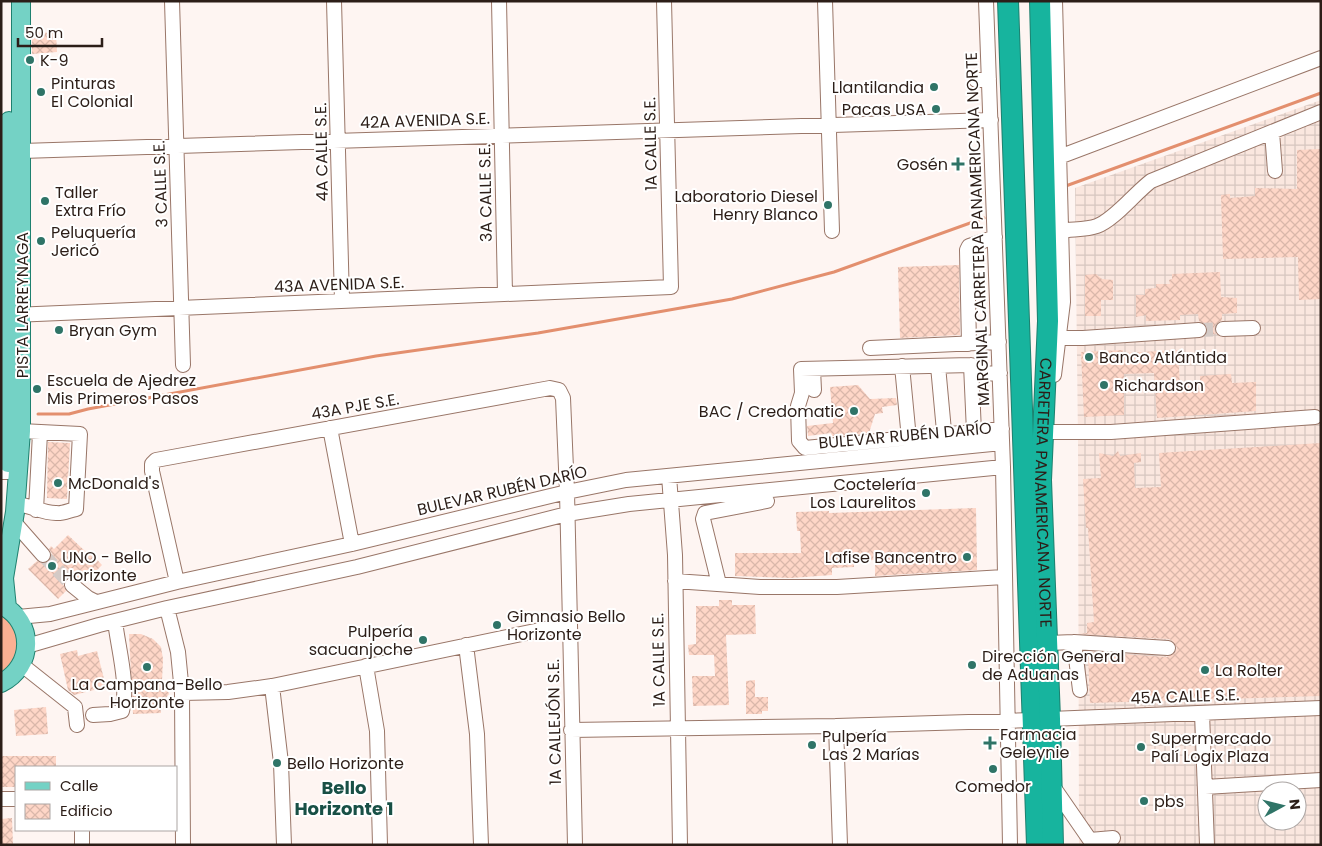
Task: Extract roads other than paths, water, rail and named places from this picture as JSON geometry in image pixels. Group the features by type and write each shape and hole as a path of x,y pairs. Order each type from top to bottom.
{"highway":[{"name":"CARRETERA PANAMERICANA NORTE","path":"1008,1 1016,240 1042,720"},
{"name":"CARRETERA PANAMERICANA NORTE","path":"1040,1 1054,234 1041,480 1048,643 1042,720"},
{"path":"1042,720 1051,783 1052,845"},
{"path":"1037,845 1042,720"}],"main road":[{"name":"PISTA LARREYNAGA","path":"10,1 5,214 15,315 10,426 4,472 8,526 4,578 9,610 25,632 27,646"},
{"name":"PISTA LARREYNAGA","path":"11,288 22,151 21,1"},
{"name":"PISTA LARREYNAGA","path":"8,526 16,504 5,363 15,315"},
{"path":"1,683 12,676 22,664 27,646"}],"street":[{"name":"3 CALLE S.E.","path":"172,1 183,365"},
{"name":"4A CALLE S.E.","path":"334,1 342,301"},
{"name":"3A CALLE S.E.","path":"499,1 505,294"},
{"name":"1A CALLE S.E.","path":"664,1 671,287"},
{"path":"825,1 832,231"},
{"name":"MARGINAL CARRETERA PANAMERICANA NORTE","path":"986,1 983,80 991,120 999,342 1010,845"},
{"path":"1041,480 1063,302 1054,234 1060,188 1055,1"},
{"path":"1059,157 1321,58"},
{"path":"1054,234 1096,226 1108,220 1151,181 1321,112"},
{"name":"42A AVENIDA S.E.","path":"22,151 991,120"},
{"path":"1272,132 1275,171"},
{"path":"970,344 967,250 969,246 994,237"},
{"name":"43A AVENIDA S.E.","path":"15,315 671,287"},
{"path":"1223,329 1253,328"},
{"path":"1059,338 1199,330"},
{"path":"870,348 999,342"},
{"path":"971,365 974,432"},
{"path":"1000,373 981,373 971,365 801,369 802,393 798,406 799,441 805,448 909,439 945,442 974,432 1002,429"},
{"path":"902,366 909,439"},
{"path":"938,366 945,442"},
{"path":"813,368 814,390"},
{"name":"43A PJE S.E.","path":"177,582 152,470 152,464 156,460 550,388 559,390"},
{"name":"1A CALLEJÓN S.E.","path":"559,390 563,398 567,492 575,845"},
{"path":"1047,432 1111,432 1315,418"},
{"path":"10,426 40,433 80,434 76,509 57,514 16,504"},
{"path":"330,428 352,544"},
{"path":"36,510 40,433"},
{"name":"BULEVAR RUBÉN DARÍO","path":"9,610 50,614 177,582 352,544 625,477 670,476 779,459 945,442 1002,444"},
{"path":"27,646 167,608 357,567 567,514 629,504 1003,467"},
{"name":"1A CALLE S.E.","path":"670,476 675,581 680,845"},
{"path":"719,584 703,519 705,513 767,501"},
{"path":"8,526 43,555"},
{"path":"675,581 760,588 837,587 1004,577"},
{"path":"72,586 96,602"},
{"path":"167,608 178,652 182,693 180,792 183,845"},
{"path":"93,715 118,713 122,711 124,704 123,679 115,621"},
{"path":"182,693 228,692 272,686 569,624"},
{"path":"1048,643 1074,642 1168,648"},
{"path":"1074,642 1080,690"},
{"path":"466,645 477,734 481,845"},
{"path":"22,664 75,707 76,725"},
{"path":"366,666 376,731 380,845"},
{"path":"272,686 281,763 284,845"},
{"name":"45A CALLE S.E.","path":"836,726 1008,722 1321,708"},
{"path":"1202,713 1207,845"},
{"path":"571,730 836,726 840,845"},
{"path":"1205,787 1321,780"},
{"path":"1051,783 1090,840 1112,838"},
{"path":"1,799 15,799"},
{"path":"1077,822 1078,845"},
{"path":"82,831 82,845"}],"waterway":[{"path":"1063,187 1321,93"},
{"path":"38,414 69,414 376,356 538,333 732,299 834,272 984,218"}],"tunnel":[{"path":"1199,330 1223,329"},
{"path":"43,555 72,585"}],"place":[{"name":"K-9","path":"30,60"},
{"name":"Llantilandia","path":"934,87"},
{"name":"Pinturas El Colonial","path":"41,92"},
{"name":"Pacas USA","path":"936,109"},
{"name":"Gosén","path":"958,164"},
{"name":"Taller Extra Frío","path":"45,201"},
{"name":"Laboratorio Diesel Henry Blanco","path":"828,205"},
{"name":"Peluquería Jericó","path":"41,241"},
{"name":"Bryan Gym","path":"59,330"},
{"name":"Banco Atlántida","path":"1089,357"},
{"name":"Richardson","path":"1104,385"},
{"name":"Escuela de Ajedrez Mis Primeros Pasos","path":"37,389"},
{"name":"BAC / Credomatic","path":"854,411"},
{"name":"McDonald's","path":"58,483"},
{"name":"Coctelería Los Laurelitos","path":"926,493"},
{"name":"Lafise Bancentro","path":"967,557"},
{"name":"UNO - Bello Horizonte","path":"52,566"},
{"name":"Gimnasio Bello Horizonte","path":"497,625"},
{"name":"Pulpería sacuanjoche","path":"423,640"},
{"name":"Dirección General de Aduanas","path":"972,665"},
{"name":"La Campana-Bello Horizonte","path":"147,667"},
{"name":"La Rolter","path":"1205,670"},
{"name":"Farmacia Geleynie","path":"990,743"},
{"name":"Pulpería Las 2 Marías","path":"812,745"},
{"name":"Supermercado Palí Logix Plaza","path":"1141,747"},
{"name":"Bello Horizonte","path":"277,763"},
{"name":"Comedor","path":"993,769"},
{"name":"pbs","path":"1144,801"}],"district":[{"name":"Bello Horizonte 1","path":"344,798"}]}
